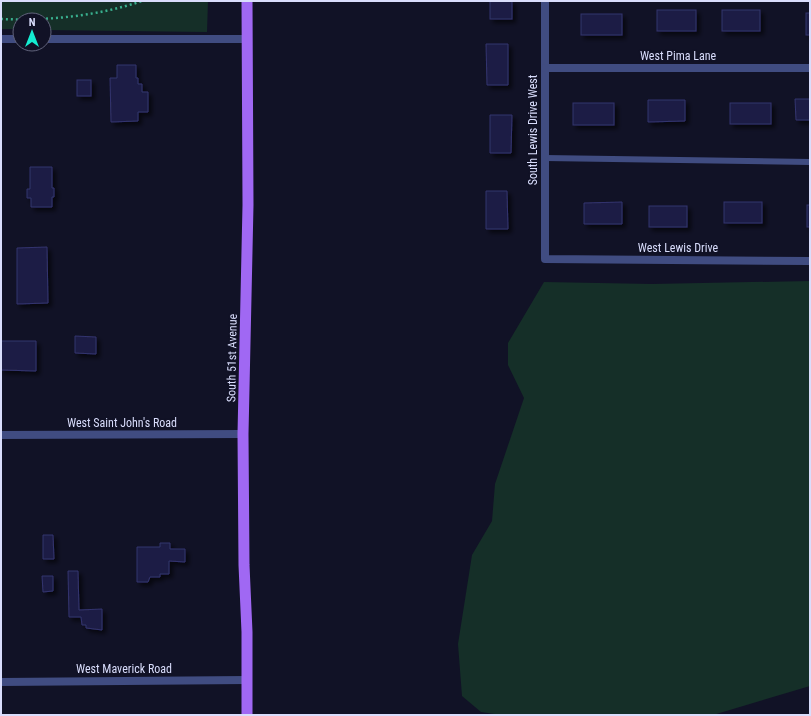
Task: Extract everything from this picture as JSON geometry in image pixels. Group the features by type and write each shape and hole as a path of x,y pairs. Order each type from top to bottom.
{"main road":[{"name":"South 51st Avenue","path":"247,1 248,205 244,434 244,565 247,632 247,715"}],"street":[{"name":"South Lewis Drive West","path":"545,1 545,260"},
{"path":"1,39 12,39"},
{"path":"52,39 246,39"},
{"name":"West Pima Lane","path":"545,68 810,68"},
{"name":"West Lewis Drive","path":"545,260 810,261"},
{"name":"West Saint John's Road","path":"1,435 244,434"},
{"name":"West Maverick Road","path":"1,682 247,680"}],"lane":[{"path":"545,158 810,162"}],"path":[{"path":"1,19 64,17 127,6 142,1"}],"green space":[{"path":"1,1 208,1 207,32 52,30 52,12 12,12 12,29 1,29"},
{"path":"810,281 810,686 713,715 501,715 481,712 462,696 458,644 472,555 492,521 495,484 524,398 508,365 508,343 544,282 652,284"}],"building":[{"path":"490,1 512,1 512,19 490,19"},
{"path":"657,10 696,10 696,31 657,31"},
{"path":"722,10 760,10 760,31 722,31"},
{"path":"806,13 810,13 810,35 806,35"},
{"path":"581,14 622,14 622,35 581,35"},
{"path":"486,44 508,44 508,85 487,85"},
{"path":"117,65 136,65 136,78 138,78 138,84 142,84 142,92 148,92 148,112 138,112 138,121 111,122 110,78 117,78"},
{"path":"77,80 91,80 91,96 77,96"},
{"path":"795,99 810,99 810,120 796,120"},
{"path":"648,100 685,100 685,121 648,122"},
{"path":"573,103 614,103 614,125 573,125"},
{"path":"730,103 771,103 771,124 730,124"},
{"path":"490,115 512,115 511,153 490,153"},
{"path":"30,167 52,167 52,188 54,188 54,197 52,197 52,207 31,207 31,198 27,198 27,189 30,189"},
{"path":"486,191 507,191 508,229 486,229"},
{"path":"622,202 622,224 584,224 584,203"},
{"path":"724,202 762,202 762,223 724,223"},
{"path":"807,205 810,205 810,227 807,227"},
{"path":"649,206 687,206 687,227 649,227"},
{"path":"47,247 48,303 17,304 17,248"},
{"path":"75,336 96,337 96,354 75,353"},
{"path":"1,341 36,341 36,371 1,370"},
{"path":"43,535 53,535 54,559 43,559"},
{"path":"160,543 170,543 170,549 185,549 185,562 169,561 169,574 160,574 160,577 150,577 148,582 137,582 137,547 160,547"},
{"path":"68,571 78,571 79,610 102,609 102,630 86,628 86,625 82,625 81,617 69,617"},
{"path":"42,576 53,576 53,591 43,592"}]}
